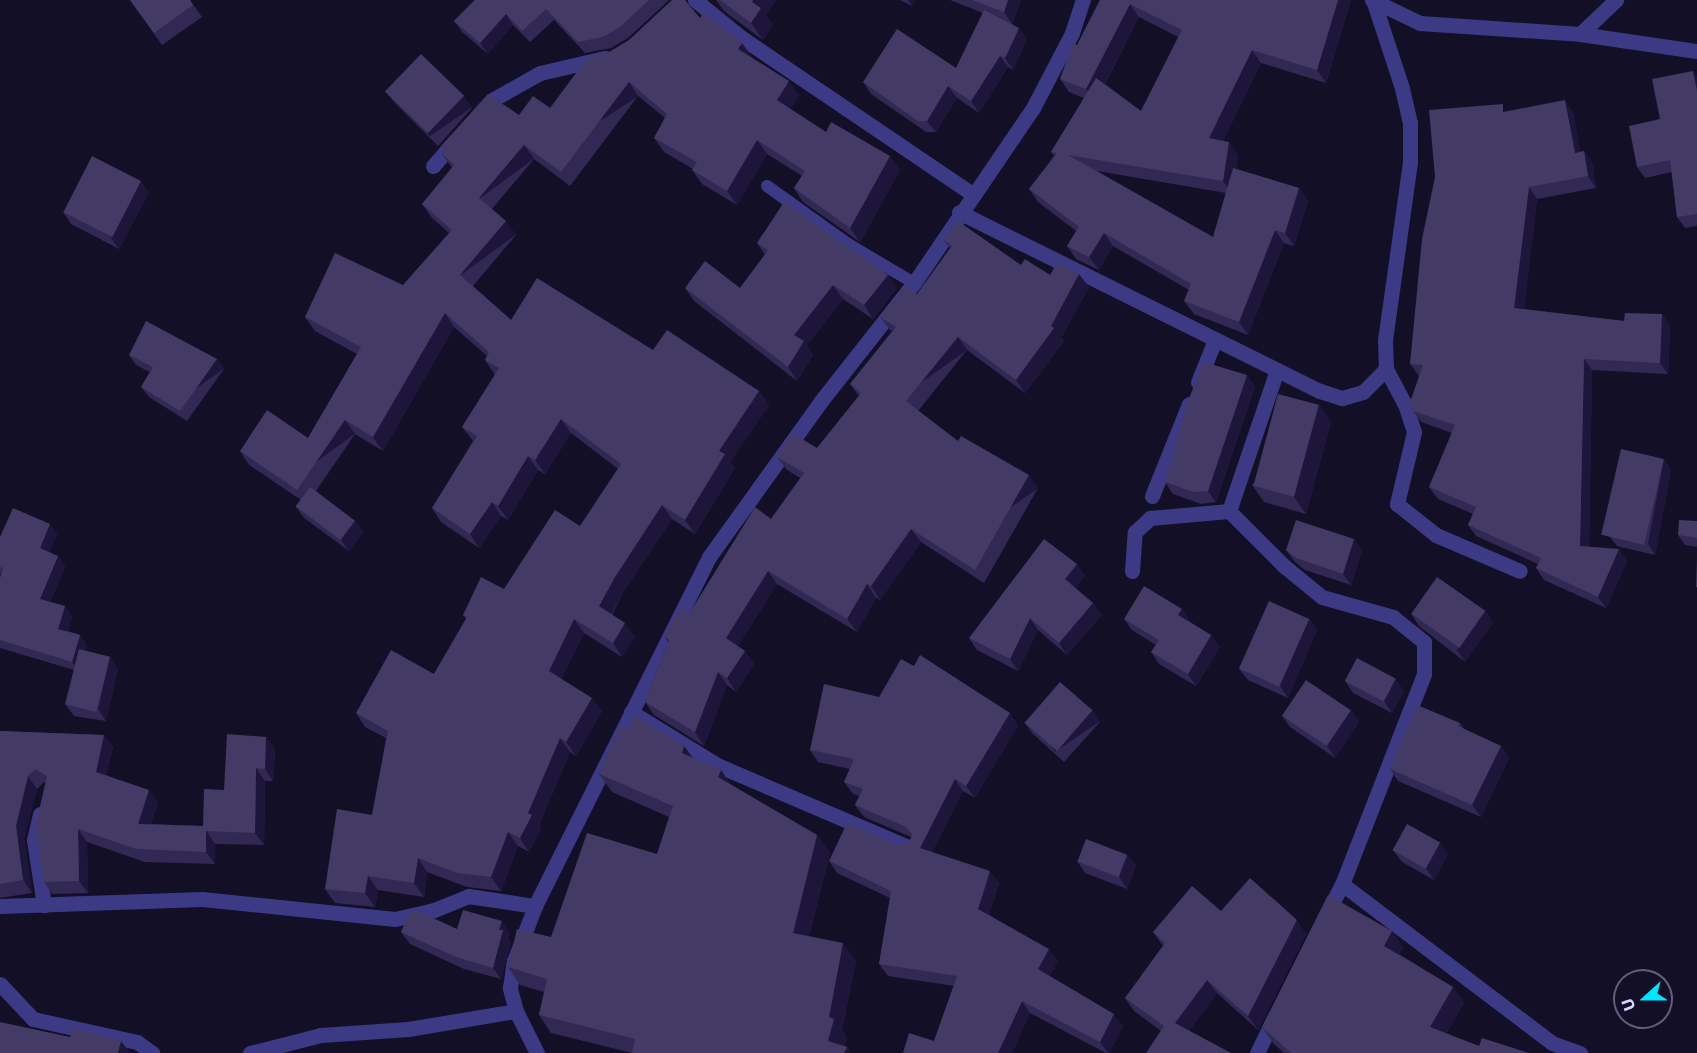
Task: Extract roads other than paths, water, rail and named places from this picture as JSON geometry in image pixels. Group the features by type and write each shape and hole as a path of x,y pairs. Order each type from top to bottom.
{"street":[{"path":"695,0 742,38 972,194"},
{"path":"537,1053 516,1011 510,988 514,961 535,906 709,557 821,401 914,283 959,212 1033,108 1072,33 1083,0"},
{"path":"1580,34 1616,0"},
{"path":"1373,1 1420,23 1580,34 1697,51"},
{"path":"1373,1 1402,88 1410,123 1410,162 1385,340 1386,369 1406,404 1414,432 1397,504 1436,535 1520,571"},
{"path":"433,166 492,100 518,83 540,73 614,57 624,51"},
{"path":"959,212 1215,340 1342,398 1363,392 1386,369"},
{"path":"1152,496 1215,340"},
{"path":"1229,512 1277,370"},
{"path":"1132,571 1135,532 1150,518 1229,512 1284,566 1322,597 1393,617 1424,642 1424,674 1342,884 1315,937"},
{"path":"631,712 717,765 910,848"},
{"path":"43,801 34,840 44,905"},
{"path":"1342,884 1552,1043 1580,1053"},
{"path":"0,906 202,899 395,919 434,910 468,896 535,906"},
{"path":"0,984 33,1019 137,1042 153,1053"},
{"path":"1257,1053 1283,1000"},
{"path":"250,1053 321,1035 408,1029 516,1011"}],"lane":[{"path":"767,186 848,244 914,283"}]}
